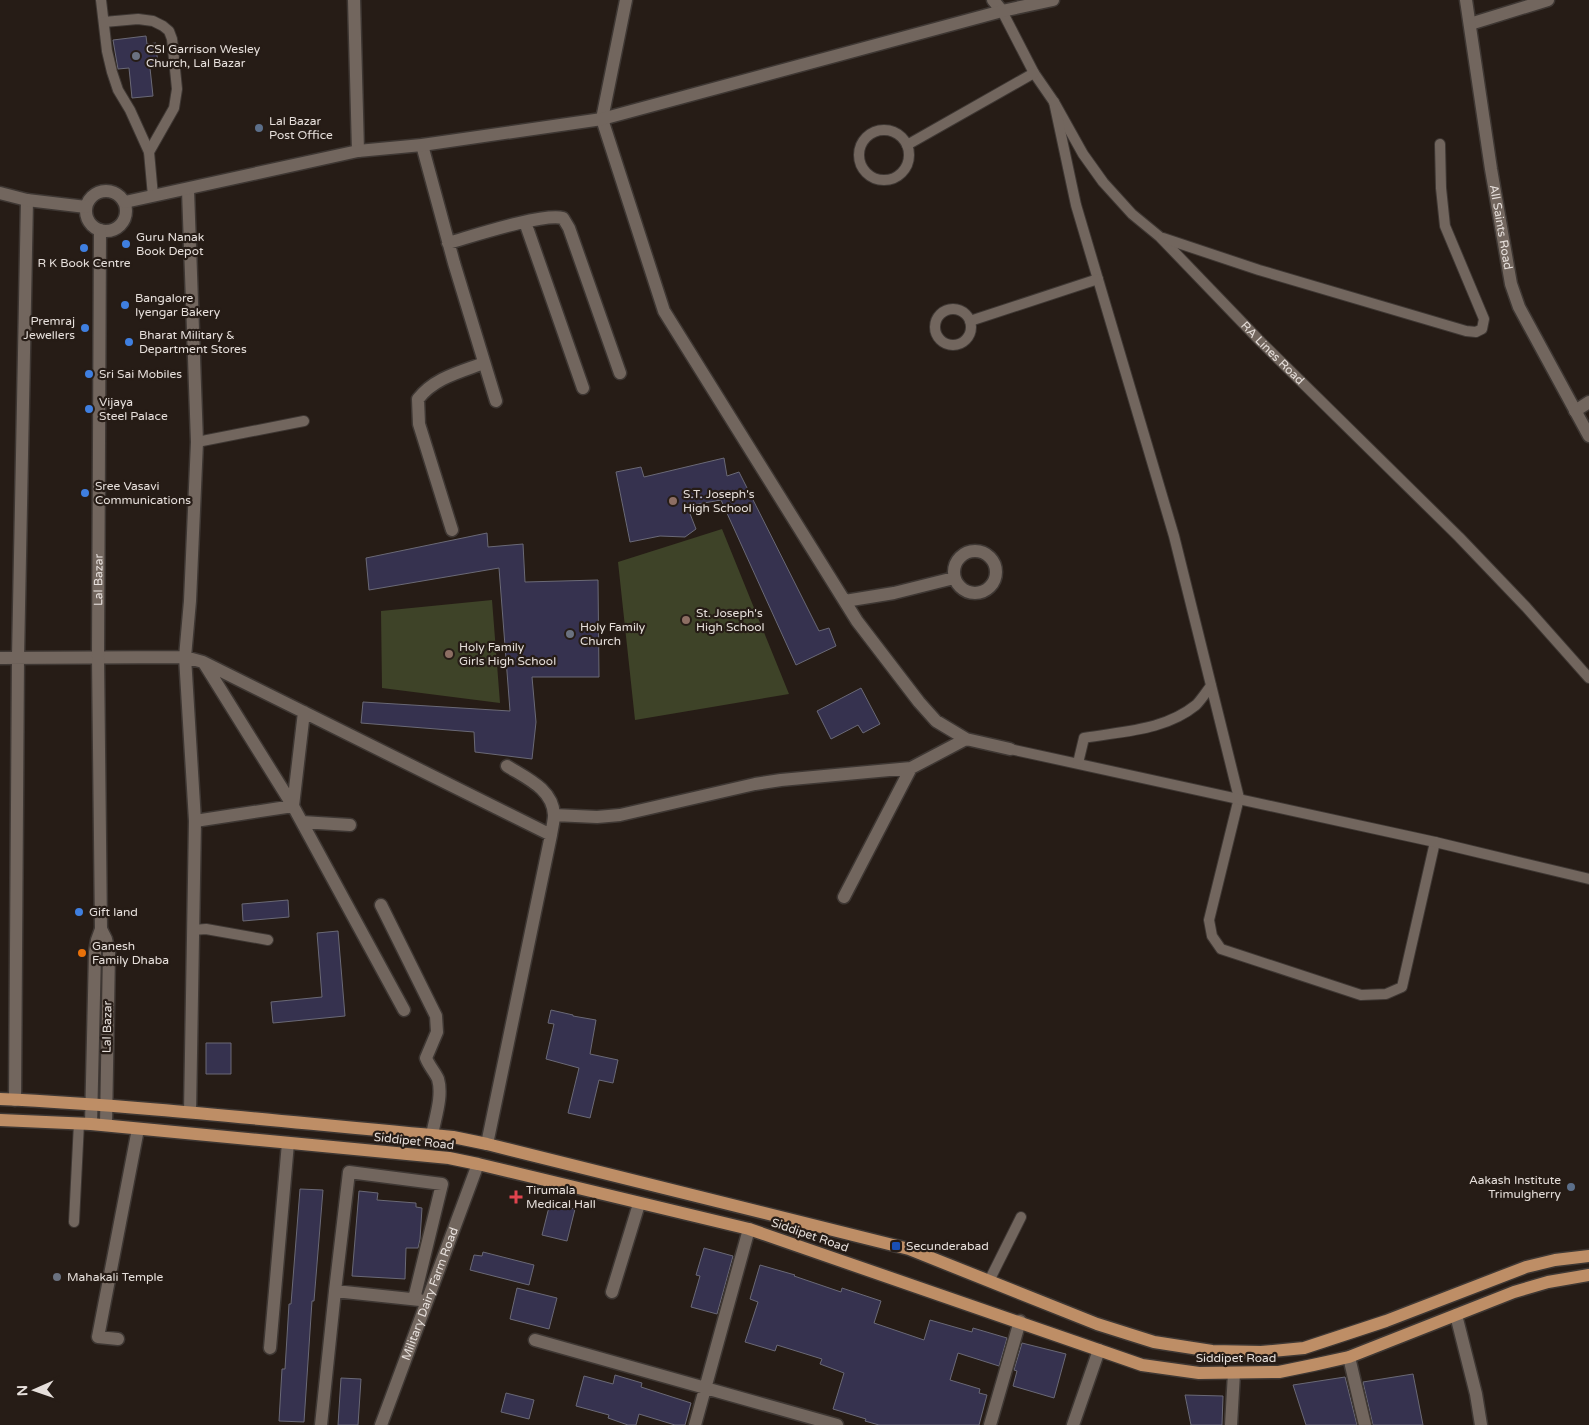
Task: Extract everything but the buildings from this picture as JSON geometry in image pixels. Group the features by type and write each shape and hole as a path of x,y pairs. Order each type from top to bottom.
{"main road":[{"name":"Siddipet Road","path":"0,1099 91,1103 190,1112 452,1137 487,1144 909,1249 1097,1324 1154,1342 1212,1351 1261,1352 1304,1348 1386,1321 1526,1267 1555,1260 1589,1256"},
{"name":"Siddipet Road","path":"0,1120 106,1125 449,1158 478,1164 749,1229 1142,1364 1198,1373 1279,1372 1349,1357 1514,1292 1548,1282 1589,1275"},
{"path":"478,1164 487,1144"}],"street":[{"path":"354,0 358,152"},
{"path":"626,0 602,119 664,311 857,621 919,702 936,720 966,739 1010,748"},
{"name":"RA Lines Road","path":"993,0 1002,11"},
{"path":"125,202 358,152 422,145 602,119 1002,11 1053,0"},
{"name":"All Saints Road","path":"1466,0 1491,169 1511,284 1519,307 1589,436"},
{"path":"1470,24 1548,0"},
{"path":"422,145 448,243 496,400"},
{"path":"106,190 117,194 125,202 126,214 121,224 111,230 100,230 90,224 87,218 86,207 95,193 106,190"},
{"path":"188,190 197,442 190,601 185,657 195,821 190,1112"},
{"path":"0,193 27,200 86,207"},
{"path":"15,1100 18,658 27,200"},
{"path":"448,243 525,222 554,216 563,218 569,228 620,373"},
{"path":"525,222 583,388"},
{"name":"Lal Bazar","path":"85,1124 91,1103 96,952 97,940 101,929 98,656 100,230"},
{"path":"452,530 419,424 418,399 425,390 439,380 484,363"},
{"path":"1575,411 1589,402"},
{"path":"845,601 894,593 954,578"},
{"path":"0,658 185,657 203,662 551,835"},
{"path":"203,662 294,806 404,1010"},
{"path":"294,806 304,712"},
{"path":"554,815 597,817 620,815 773,782 911,768 966,739"},
{"path":"487,1144 554,815 551,801 544,790 508,766"},
{"path":"844,897 911,768"},
{"path":"195,821 294,806"},
{"path":"302,822 350,825"},
{"path":"381,904 436,1016 437,1032 426,1058 428,1066 437,1077 440,1091 432,1135"},
{"name":"Lal Bazar","path":"101,929 109,952 106,1125"},
{"path":"118,1339 98,1337 138,1128"},
{"path":"270,1348 288,1143"},
{"name":"Military Dairy Farm Road","path":"381,1425 478,1164"},
{"path":"321,1425 349,1172 442,1184 414,1299"},
{"path":"612,1292 639,1204"},
{"path":"695,1425 749,1229"},
{"path":"335,1291 427,1300"},
{"path":"1456,1315 1476,1394 1480,1425"},
{"path":"990,1425 1020,1321"},
{"path":"535,1340 837,1425"},
{"path":"1073,1425 1099,1350"},
{"path":"1349,1357 1365,1425"},
{"path":"1231,1425 1234,1373"}],"lane":[{"path":"102,0 107,51 112,72 118,90 130,110 148,152 153,196"},
{"name":"RA Lines Road","path":"1002,11 1034,73 1054,102 1083,154 1103,182 1132,214 1160,237 1261,342 1459,537 1526,607 1589,678"},
{"path":"104,22 154,21 169,31 172,39 177,89 174,108 148,152"},
{"path":"907,145 1034,73"},
{"path":"1054,102 1076,206 1174,536 1238,798 1209,920 1212,936 1222,949 1361,995 1386,994 1402,986 1435,842"},
{"path":"889,131 902,138 907,145 909,153 905,169 892,179 876,178 868,174 863,168 860,160 862,144 873,133 889,131"},
{"path":"1160,237 1259,270 1466,331 1476,332 1482,329 1484,319 1444,226 1440,144"},
{"path":"970,321 1098,279"},
{"path":"197,442 304,421"},
{"path":"1078,763 1084,738 1139,730 1170,722 1196,704 1211,686"},
{"path":"1010,748 1435,842 1589,879"},
{"path":"193,930 206,929 268,940"},
{"path":"74,1222 85,1124"},
{"path":"989,1281 1021,1217"}],"green space":[{"path":"722,529 789,694 635,720 618,562"},
{"path":"492,600 500,703 382,688 381,611"}],"place":[{"name":"CSI Garrison Wesley Church, Lal Bazar","path":"136,56"},
{"name":"Lal Bazar Post Office","path":"259,128"},
{"name":"Guru Nanak Book Depot","path":"126,244"},
{"name":"R K Book Centre","path":"84,248"},
{"name":"Bangalore Iyengar Bakery","path":"125,305"},
{"name":"Premraj Jewellers","path":"85,328"},
{"name":"Bharat Military & Department Stores","path":"129,342"},
{"name":"Sri Sai Mobiles","path":"89,374"},
{"name":"Vijaya Steel Palace","path":"89,409"},
{"name":"Sree Vasavi Communications","path":"85,493"},
{"name":"S.T. Joseph's High School","path":"673,501"},
{"name":"St. Joseph's High School","path":"686,620"},
{"name":"Holy Family Church","path":"570,634"},
{"name":"Holy Family Girls High School","path":"449,654"},
{"name":"Gift land","path":"79,912"},
{"name":"Ganesh Family Dhaba","path":"82,953"},
{"name":"Aakash Institute Trimulgherry","path":"1571,1187"},
{"name":"Tirumala Medical Hall","path":"516,1197"},
{"name":"Secunderabad","path":"896,1246"},
{"name":"Mahakali Temple","path":"57,1277"}]}
